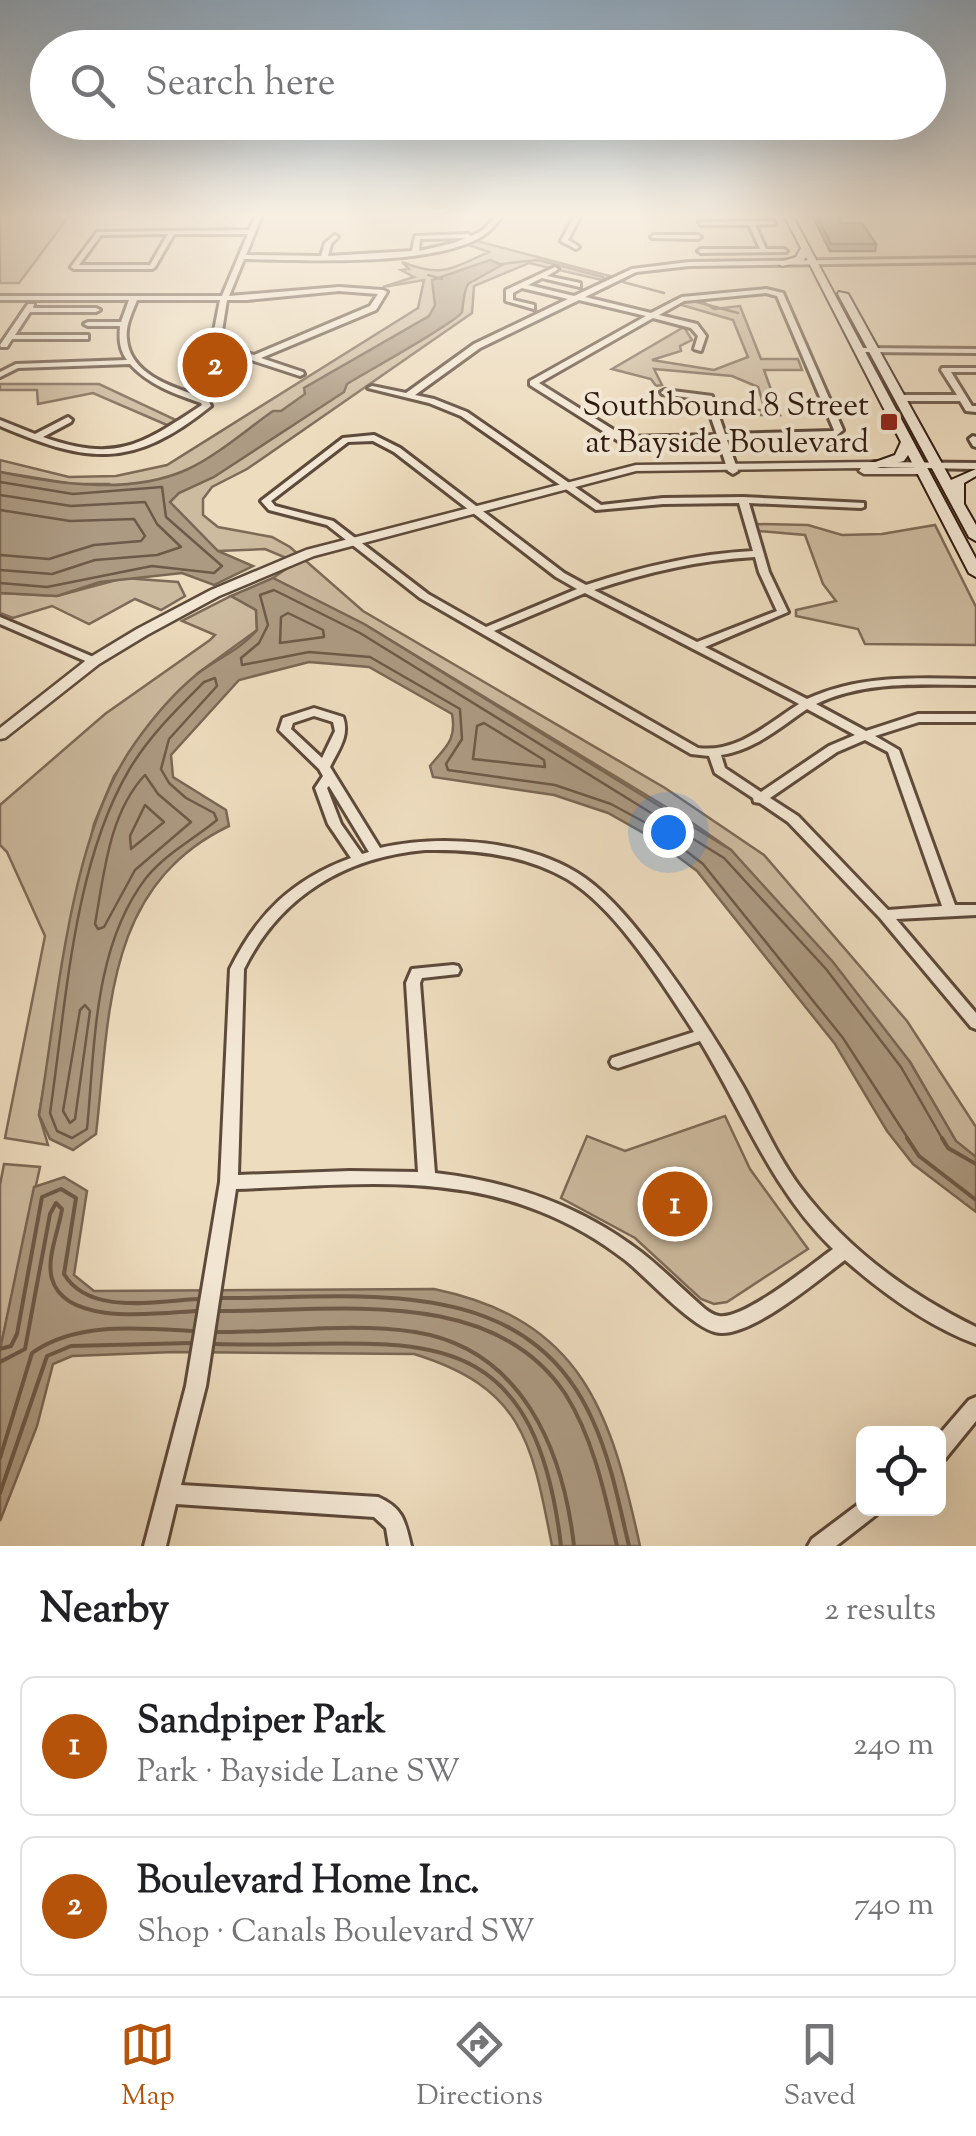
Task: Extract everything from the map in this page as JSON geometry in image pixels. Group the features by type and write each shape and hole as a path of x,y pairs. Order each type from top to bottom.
{"main road":[{"path":"828,287 898,395 976,573"},
{"path":"838,287 907,443 960,507 976,537"},
{"path":"873,464 900,458 907,443"},
{"path":"960,507 958,481 975,470"}],"street":[{"path":"229,287 218,331 224,341 252,359 300,374"},
{"path":"519,287 510,292 510,301 531,307"},
{"path":"526,287 697,328 702,342 698,349"},
{"path":"410,395 477,346 598,287"},
{"path":"0,298 224,298 356,289 383,292 373,308 252,359"},
{"path":"742,292 780,295 839,430 825,436 721,435 623,440 534,385 538,378 652,315 698,296 742,292"},
{"path":"29,310 98,308 88,324 86,341 7,341 37,298"},
{"path":"0,423 86,449 127,451 206,406 205,400 171,388 131,362 120,339 134,298"},
{"path":"88,324 122,324"},
{"path":"868,349 976,349"},
{"path":"958,349 974,370"},
{"path":"0,374 16,366 131,362"},
{"path":"974,370 945,370 969,410 976,410"},
{"path":"372,388 410,395 464,414 604,510 663,501 861,505"},
{"path":"665,392 709,398 732,467"},
{"path":"898,395 960,395"},
{"path":"37,436 68,420"},
{"path":"950,910 893,750 807,704 697,646 586,590 386,444 352,438 266,501 277,510 330,523 404,582 696,751 716,755 734,752 807,704 856,685 976,682"},
{"path":"0,734 94,662 215,592 355,540 615,474 873,464 975,470"},
{"path":"732,467 930,468"},
{"path":"697,646 783,612 759,554 743,500"},
{"path":"486,631 586,590 704,557 759,554"},
{"path":"0,620 94,662"},
{"path":"359,859 326,806 321,788 326,773 341,730 339,720 314,712 288,721 285,730 292,741 326,773 338,786 345,806 376,853"},
{"path":"759,799 833,749 865,735 918,718 976,718"},
{"path":"716,755 718,770 793,819 885,915 976,1023"},
{"path":"155,1546 196,1386 229,1182 237,969 248,942 267,916 324,874 376,853 441,846 494,850 578,880 609,904 702,1034 794,1194 846,1250 908,1296 976,1336"},
{"path":"885,915 976,910"},
{"path":"427,1179 413,982 418,973 453,970"},
{"path":"618,1062 702,1034"},
{"path":"229,1182 427,1179 493,1188 543,1204 596,1228 641,1260 694,1312 718,1325 740,1321 846,1250"},
{"path":"946,1442 976,1406"},
{"path":"170,1494 378,1506 395,1522 400,1546"},
{"path":"819,1546 858,1516"}],"shaded area":[{"path":"422,287 474,287 472,313 247,469 212,487 203,499 203,515 218,527 272,537 290,547 363,611 665,788 764,855 907,1021 976,1127 976,1157 956,1142 910,1062 731,850 694,824 364,624 273,578 296,562 265,549 218,551 109,484 73,484 0,472 0,460 69,477 116,476 167,465 418,308"},
{"path":"697,298 714,309 740,306 761,359 798,359 802,370 764,370 780,415 722,415 721,410 765,410 758,387 732,376 654,369 662,385 656,386 651,379 612,369 684,327 692,340 680,346 681,351 652,360 714,370 748,357 733,320 678,304"},
{"path":"0,384 99,384 176,420 167,425 93,393 38,404 37,390 0,390"},
{"path":"756,524 808,525 842,535 882,534 935,525 976,607 976,645 865,644 858,629 796,616 796,610 836,601 823,584 805,535 758,531"},
{"path":"124,578 178,582 185,596 161,610 135,599 89,624 52,606 13,618 0,613 0,593 57,596"},
{"path":"231,596 256,610 257,630 198,673 160,713 114,776 94,824 68,943 39,1115 48,1145 5,1138 45,936 7,852 0,845 0,805 105,714 210,640 215,635 182,621"},
{"path":"725,1116 750,1169 808,1249 727,1302 714,1304 701,1299 635,1238 561,1198 587,1136 625,1151"},
{"path":"4,1164 40,1167 0,1350 0,1185"}],"water":[{"path":"433,287 467,287 462,312 457,317 347,384 344,392 170,502 218,551 253,566 214,585 182,573 100,582 57,596 0,593 0,472 69,483 117,485 164,478 186,470 273,411 281,411 305,394 304,388 429,316 435,305"},
{"path":"273,578 364,624 731,850 833,962 910,1062 956,1141 976,1157 976,1212 913,1164 887,1131 835,1044 697,871 654,839 608,813 554,795 433,777 430,766 451,737 452,714 369,667 309,662 239,680 171,755 173,777 226,810 229,826 188,852 157,883 136,918 111,1000 96,1134 73,1150 50,1139 39,1115 69,922 95,824 113,781 156,716 196,675 257,630 256,610 231,596"},
{"path":"64,1177 87,1191 74,1275 94,1291 434,1289 484,1303 525,1324 557,1349 582,1379 601,1414 617,1454 640,1546 552,1546 529,1449 517,1424 479,1384 414,1354 174,1352 72,1356 53,1364 37,1426 0,1521 0,1350 34,1187"}],"waterway":[{"path":"642,287 664,293"},
{"path":"693,301 738,313"}],"place":[{"name":"Boulevard Home Inc.","path":"215,365"},
{"name":"Southbound 8 Street at Bayside Boulevard","path":"889,422"},
{"name":"Sandpiper Park","path":"675,1204"}]}
